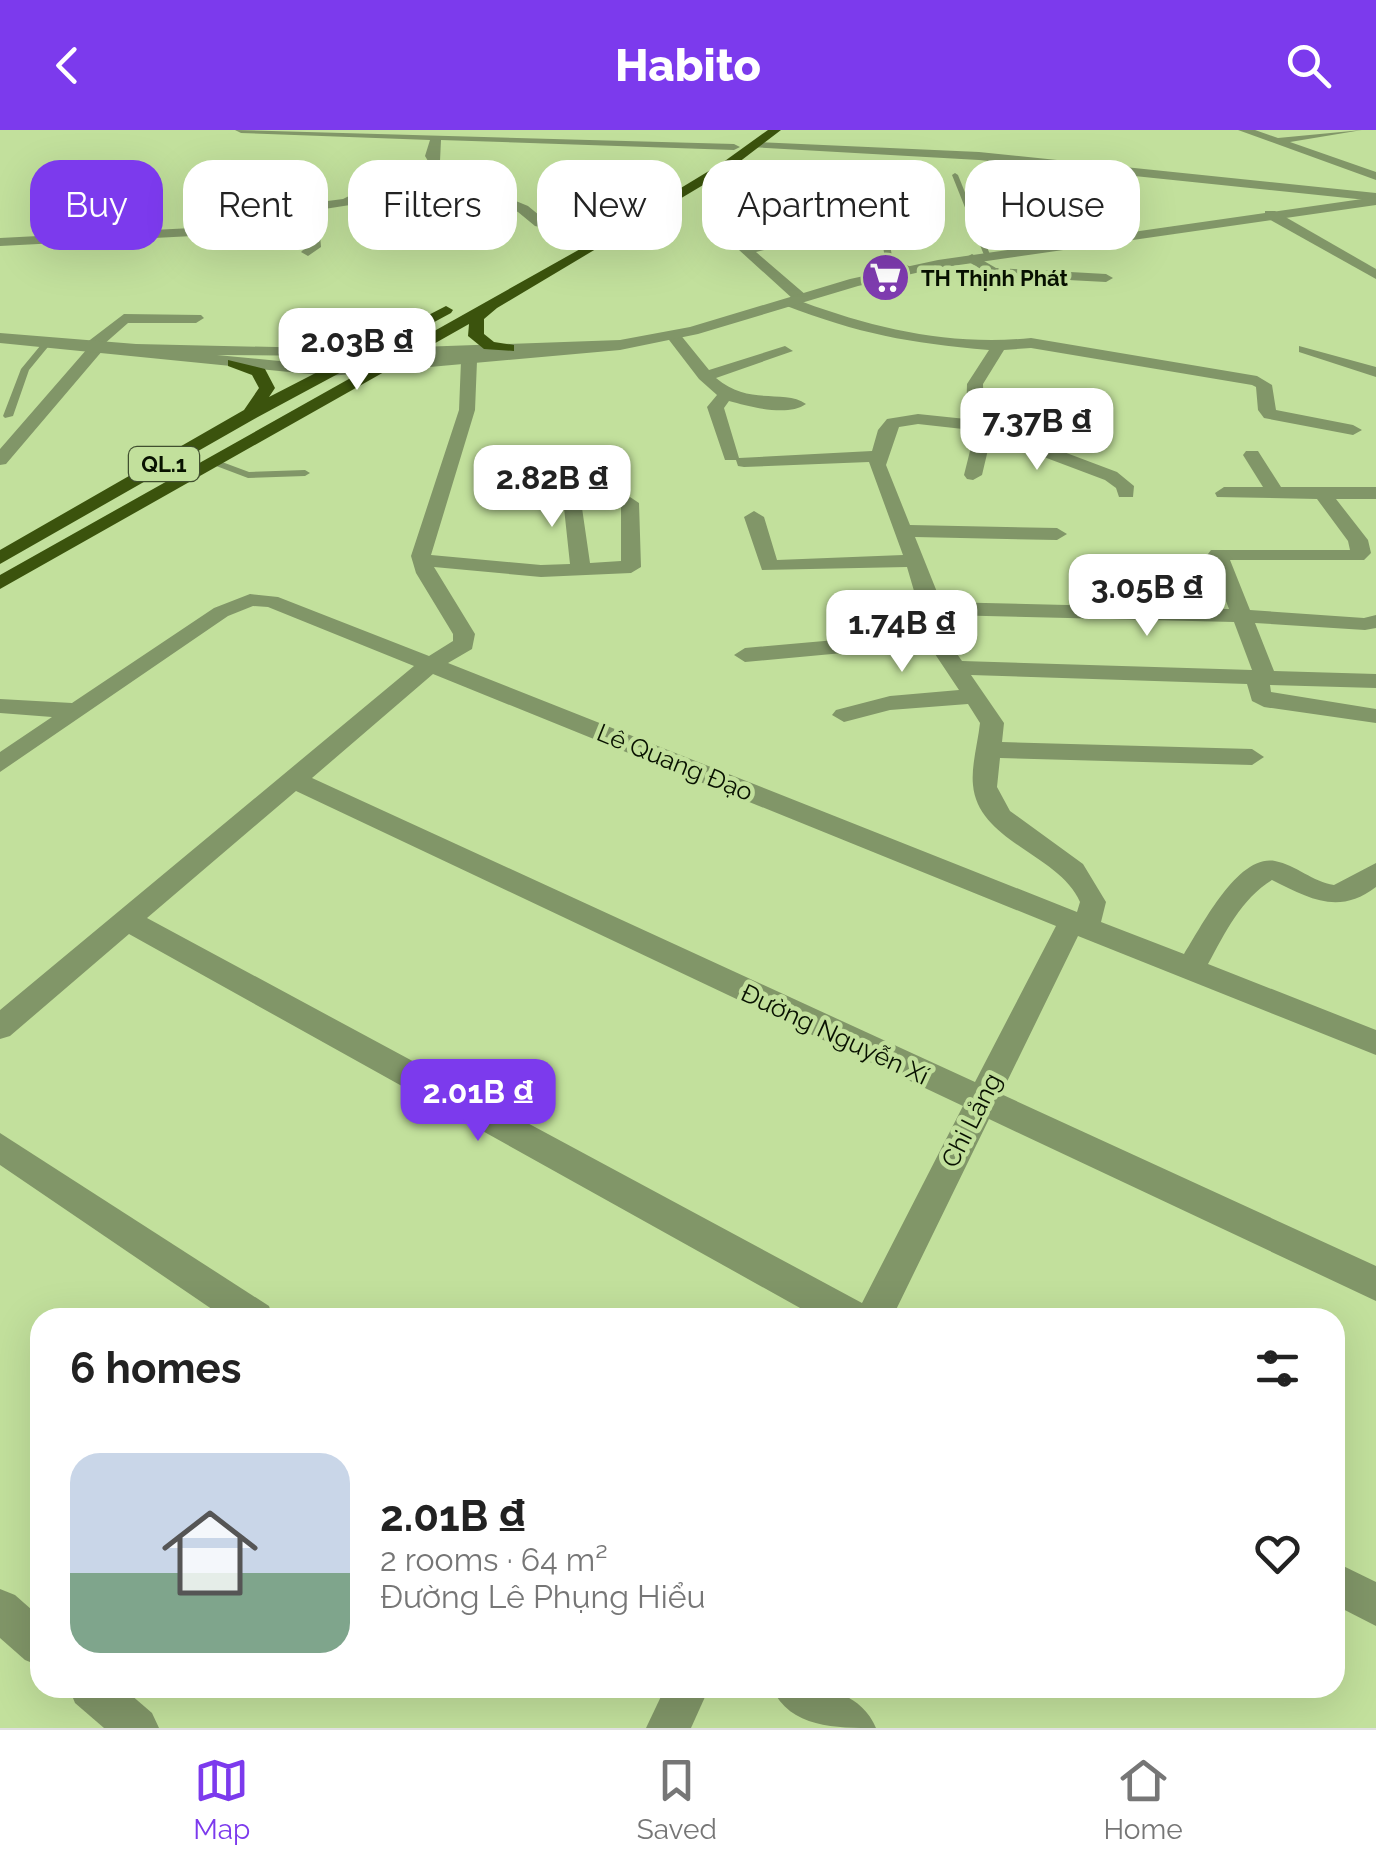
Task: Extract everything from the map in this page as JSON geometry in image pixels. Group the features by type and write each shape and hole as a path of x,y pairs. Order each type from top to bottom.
{"highway":[{"path":"682,178 759,130"},
{"name":"QL.1","path":"0,583 587,251 775,130"},
{"path":"492,284 557,250"},
{"name":"QL.1","path":"0,558 250,414 460,302"},
{"path":"493,304 478,318 476,336 490,346 508,348"},
{"path":"234,363 259,372 267,388 250,414"}],"street":[{"path":"241,130 436,137 594,136 734,147"},
{"path":"1244,130 1376,176"},
{"path":"1308,130 1322,135"},
{"path":"1275,142 1357,133"},
{"path":"433,160 436,137"},
{"path":"755,146 980,156 1374,201"},
{"path":"1140,233 1374,201"},
{"path":"1270,214 1376,275"},
{"path":"0,242 183,233"},
{"path":"746,250 795,300 887,334 999,346 1031,342 1257,381 1264,385 1270,414 1353,430"},
{"path":"136,349 330,372 469,362 674,336 909,270 1024,250"},
{"path":"980,256 994,272 1106,278"},
{"path":"0,460 95,346 124,318 196,318"},
{"path":"674,336 725,396 751,404 798,404"},
{"path":"0,338 136,349 364,354 588,348"},
{"path":"973,475 980,426 975,384 999,346"},
{"path":"1305,349 1376,372"},
{"path":"705,376 784,351"},
{"path":"0,1028 431,664 464,644 464,634 422,560 467,410 469,362"},
{"path":"1265,393 1339,410"},
{"path":"725,396 716,407 738,459 880,456"},
{"path":"1079,926 1093,902 1087,888 1074,872 1015,831 985,787 992,723 937,638 932,608 881,478 880,456 887,430 900,421 980,426 1112,476 1126,486 1126,494"},
{"path":"1252,455 1275,492"},
{"path":"568,474 574,480 572,508 581,570"},
{"path":"1322,492 1358,540 1362,553 1346,558 1218,554 1262,677 1260,696 1272,702 1376,716"},
{"path":"1224,493 1376,493"},
{"path":"422,560 525,570 631,567 630,502"},
{"path":"754,517 770,566 914,561"},
{"path":"902,531 1057,534"},
{"name":"Lê Quang Đạo","path":"0,764 221,612 250,600 271,602 1376,1043"},
{"path":"932,608 1243,616 1365,624 1376,621"},
{"path":"744,655 937,638"},
{"path":"956,668 1376,681"},
{"path":"844,715 890,703 975,696"},
{"path":"0,706 76,711"},
{"path":"990,750 1252,758"},
{"name":"Đường Nguyễn Xí","path":"295,780 1376,1284"},
{"path":"1190,969 1241,889 1258,874 1271,869 1332,897 1346,894 1376,873"},
{"path":"129,921 444,1090 836,1308"},
{"name":"Chi Lăng","path":"878,1308 980,1101 1079,926"},
{"path":"0,1147 241,1308"},
{"path":"1345,1588 1376,1605"},
{"path":"0,1610 30,1636"},
{"path":"102,1698 137,1728"},
{"path":"668,1728 683,1698"},
{"path":"808,1698 854,1728"}],"lane":[{"path":"956,175 980,256"},
{"path":"887,250 888,257 909,270"},
{"path":"8,416 25,369 48,342"},
{"path":"214,462 248,475 305,473"}],"place":[{"name":"TH Thịnh Phát","path":"886,278"}]}
